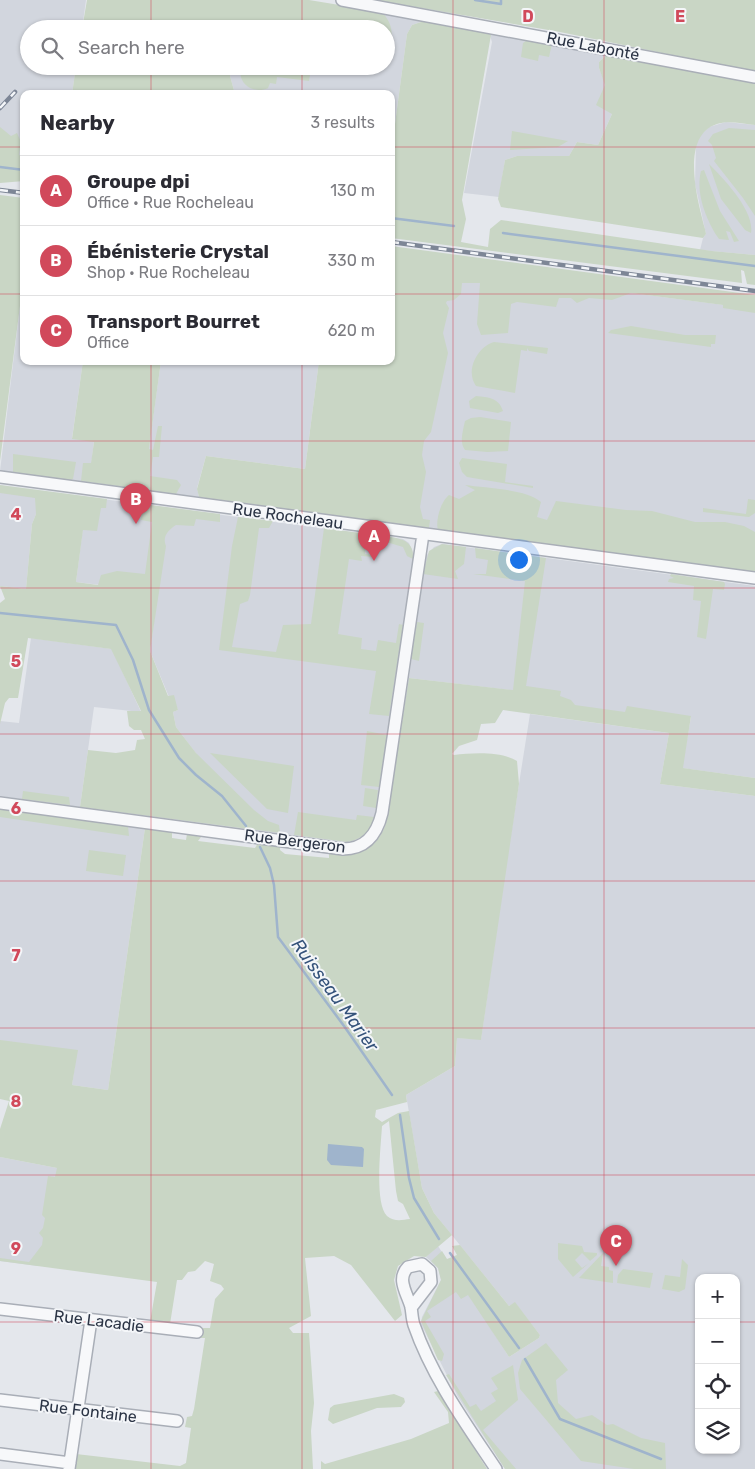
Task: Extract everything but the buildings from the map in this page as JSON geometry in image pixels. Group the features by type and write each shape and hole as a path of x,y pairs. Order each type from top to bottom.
{"street":[{"name":"Rue Labonté","path":"342,0 755,77"},
{"name":"Rue Rocheleau","path":"0,477 755,578"},
{"name":"Rue Bergeron","path":"0,803 343,849 354,848 366,842 374,834 382,813 423,534"},
{"path":"411,1308 416,1330 439,1378 496,1469"},
{"name":"Rue Lacadie","path":"0,1309 197,1332"},
{"path":"0,1454 70,1466 91,1320"},
{"name":"Rue Fontaine","path":"0,1400 177,1421"}],"shaded area":[{"path":"0,0 86,0 83,20 20,20 20,75 75,75 73,90 20,90 20,162 0,159"},
{"path":"382,12 424,21 412,25 407,34 395,124 395,90 234,90 230,75 395,75 395,20 385,20"},
{"path":"489,32 606,55 599,62 599,68 606,85 612,114 598,145 577,142 569,156 517,156 505,160 499,197 464,193 492,42"},
{"path":"726,122 755,125 755,255 700,250 706,234 695,184 696,145 700,135 709,127"},
{"path":"447,269 755,309 755,572 408,526"},
{"path":"20,306 20,365 82,365 72,438 94,441 89,483 0,471"},
{"path":"160,365 318,365 305,469 206,456 197,488 199,497 143,490"},
{"path":"0,485 36,493 36,514 32,524 26,589 0,586"},
{"path":"87,497 403,539 409,543 414,555 374,819 361,838 347,842 254,830 176,727 173,712 178,710 173,696 169,697 150,651 158,592 76,582"},
{"path":"442,544 755,586 755,778 682,768 691,717 597,713 518,691 409,678 426,556 434,547"},
{"path":"31,638 112,649 141,712 94,707 80,807 0,796 0,721 19,723"},
{"path":"530,714 669,733 660,784 755,796 755,1469 505,1469 458,1397 421,1324 422,1317 441,1280 438,1268 426,1257 438,1246 509,1357 539,1338 540,1335 515,1303 509,1306 434,1213 422,1188 406,1095 455,1066 457,1038 481,1039"},
{"path":"0,809 145,828 108,1090 72,1085 75,1065 0,1055"},
{"path":"0,1157 57,1168 59,1171 38,1266 0,1261"}],"green space":[{"path":"87,0 309,0 382,12 388,20 84,20"},
{"path":"375,0 755,0 755,72 560,32"},
{"path":"424,21 489,32 491,35 462,200 466,219 461,242 488,247 490,229 501,220 712,251 755,255 755,285 747,284 744,271 741,270 742,283 395,239 395,124 407,34 412,25"},
{"path":"529,39 552,44 549,57 539,55 538,61 521,57 523,43"},
{"path":"606,55 755,83 755,125 731,122 717,124 705,131 698,142 694,171 706,234 703,238 501,207 498,199 505,160 517,156 569,156 577,142 598,145 612,114 596,105 605,85 599,68 599,62"},
{"path":"75,75 230,75 234,90 73,90"},
{"path":"241,75 310,75 309,81 277,77 276,84 270,83 268,88 263,90 252,89 241,78"},
{"path":"0,127 11,136 17,133 20,140 20,181 0,183"},
{"path":"729,128 755,130 755,216 714,161 716,158 712,145 708,141 713,134"},
{"path":"512,131 568,141 558,147 510,150"},
{"path":"709,164 743,205 751,224 751,233 745,230 721,199"},
{"path":"704,170 720,211 739,241 734,242 730,232 726,231 729,240 719,239 706,216 700,189 701,171"},
{"path":"0,195 20,198 20,306 0,461"},
{"path":"395,247 755,295 755,313 723,308 723,305 631,293 612,300 589,298 577,303 571,298 559,298 556,307 517,302 511,304 508,333 481,335 477,324 480,283 462,283 461,294 454,300 447,301 446,303 449,308 443,333 448,353 431,432 424,441 422,455 426,472 420,507 423,519 430,520 429,528 199,497 197,489 206,456 305,469 318,365 395,365"},
{"path":"631,326 685,335 716,335 715,344 711,344 711,347 608,333 611,330"},
{"path":"494,342 548,348 547,354 529,351 527,348 527,351 521,350 515,393 476,386 473,380 472,367 474,360 482,349"},
{"path":"82,365 160,365 149,449 153,450 158,426 162,426 159,457 153,457 150,476 177,480 181,485 176,494 81,481 83,463 91,463 94,442 72,439"},
{"path":"476,396 496,401 503,411 498,413 470,408 469,401"},
{"path":"480,417 511,422 508,451 465,450 462,440 465,421"},
{"path":"13,454 76,462 73,479 13,472"},
{"path":"462,458 507,464 505,482 533,486 533,488 467,477 462,472 459,463"},
{"path":"0,485 107,499 106,508 101,508 97,531 83,530 76,582 98,585 101,575 117,571 145,574 152,522 141,520 143,504 220,514 220,522 196,519 194,526 176,525 166,534 166,546 150,651 168,696 174,695 178,710 173,712 176,727 196,753 254,810 268,821 279,825 280,833 80,807 88,750 116,753 135,750 137,740 145,739 141,730 134,730 129,726 127,711 141,711 111,649 28,638 18,698 9,698 5,703 0,724 0,603 5,599 0,586 26,589 32,524 36,514 35,498 0,493"},
{"path":"465,485 526,494 541,502 537,517 547,520 556,501 626,510 652,511 695,522 725,522 744,526 755,532 755,572 438,530 438,517 441,506 446,498 449,495 459,499 475,490"},
{"path":"748,499 755,500 755,513 749,517 703,512 703,508 746,514"},
{"path":"238,517 273,521 269,528 259,528 250,595 248,601 240,604 232,647 276,652 283,625 311,624 324,528 374,535 373,541 365,543 365,554 374,555 373,557 361,556 362,561 349,559 338,634 362,638 361,649 376,651 378,640 396,643 399,624 403,625 389,716 369,714 376,671 219,650 232,546"},
{"path":"383,536 400,539 408,543 413,552 413,559 407,556 403,547 383,541"},
{"path":"442,544 466,547 464,564 455,571 458,579 423,574 429,551"},
{"path":"475,548 546,558 526,686 561,691 560,696 571,700 575,705 625,712 627,706 691,716 683,768 755,778 755,796 660,784 669,733 503,710 495,723 481,724 477,740 459,746 452,754 486,754 503,756 517,761 519,784 481,1040 457,1038 455,1066 406,1095 407,1102 376,1110 375,1117 382,1122 398,1113 409,1111 422,1188 434,1213 452,1235 426,1257 414,1256 398,1266 394,1280 402,1315 395,1321 351,1265 334,1256 305,1258 311,1316 289,1328 293,1333 309,1333 314,1403 311,1431 313,1469 74,1469 76,1454 180,1466 186,1463 191,1428 185,1427 187,1417 192,1416 194,1409 205,1338 201,1338 203,1328 210,1328 215,1299 224,1289 221,1285 210,1281 214,1264 205,1261 195,1271 188,1272 182,1280 177,1280 170,1324 150,1322 157,1282 0,1261 0,1258 29,1262 42,1245 43,1238 39,1233 43,1228 45,1218 42,1215 48,1176 55,1177 57,1168 0,1157 0,1129 9,1101 0,1099 0,1040 78,1050 72,1085 108,1090 145,828 172,832 172,838 186,840 187,834 201,837 198,841 255,848 258,843 280,847 280,850 285,854 329,858 329,853 357,853 371,846 377,840 386,823 409,678 513,690 525,581 473,574 486,574 488,560 476,558","holes":["389,1121 398,1201 403,1204 410,1219 392,1219 387,1216 383,1209 379,1187 382,1126"]},
{"path":"671,574 724,582 724,590 713,589 706,639 697,637 701,601 693,600 694,586 668,582 669,579 674,578 670,576"},
{"path":"417,622 424,623 419,661 411,659"},
{"path":"367,731 387,735 379,787 361,785"},
{"path":"210,753 294,766 288,813 267,809"},
{"path":"365,788 378,790 376,808 363,806"},
{"path":"23,791 69,797 70,805 22,799"},
{"path":"0,809 128,826 129,836 0,817"},
{"path":"298,812 356,820 357,815 374,817 371,827 365,834 347,842 294,835"},
{"path":"89,850 126,855 123,876 86,871"},
{"path":"558,1243 582,1246 584,1252 597,1253 597,1255 590,1261 582,1253 575,1260 582,1268 589,1263 573,1277 558,1259"},
{"path":"460,1245 509,1306 515,1302 540,1335 539,1338 509,1357 468,1295 461,1299 456,1292 427,1311 431,1317 425,1321 444,1354 442,1361 438,1360 421,1321 441,1280 438,1268 431,1261 442,1251 447,1259 457,1255 452,1246"},
{"path":"603,1253 601,1266 609,1267 609,1270 613,1271 613,1283 579,1278"},
{"path":"682,1259 688,1265 685,1289 679,1292 662,1289 665,1275 680,1277"},
{"path":"623,1269 653,1273 650,1288 617,1283 618,1275"},
{"path":"546,1343 568,1370 556,1380 558,1403 576,1419 592,1415 607,1425 613,1424 641,1438 665,1443 666,1469 634,1469 581,1461 520,1389 518,1373 522,1360"},
{"path":"513,1365 518,1400 483,1430 516,1469 505,1469 446,1375 449,1374 470,1407 476,1404 481,1411 496,1401 491,1393 498,1389 491,1378"},
{"path":"438,1391 487,1469 321,1469 321,1461 325,1464 411,1439 449,1423 448,1412 434,1392"},
{"path":"394,1394 404,1398 405,1402 401,1407 377,1408 333,1424 328,1420 330,1408 334,1405"}],"water":[{"path":"328,1144 362,1147 364,1149 363,1167 331,1165 327,1160"}],"waterway":[{"path":"475,0 501,4 501,0"},
{"path":"0,167 20,170"},
{"path":"395,219 454,226"},
{"path":"503,233 755,266"},
{"name":"Ruisseau Marier","path":"0,613 116,625 133,660 149,710 179,758 222,796 246,826"},
{"name":"Ruisseau Marier","path":"260,847 270,868 274,885 278,937 392,1095"},
{"name":"Ruisseau Marier","path":"400,1115 409,1178 414,1198 439,1239"},
{"name":"Ruisseau Marier","path":"450,1253 519,1348"},
{"name":"Ruisseau Marier","path":"525,1359 560,1419 661,1459"}],"railway":[{"path":"0,108 15,92"},
{"path":"0,190 20,192"},
{"path":"395,243 755,291"}],"place":[{"name":"Ébénisterie Crystal","path":"136,524"},
{"name":"Groupe dpi","path":"374,561"},
{"name":"Transport Bourret","path":"616,1266"}]}
